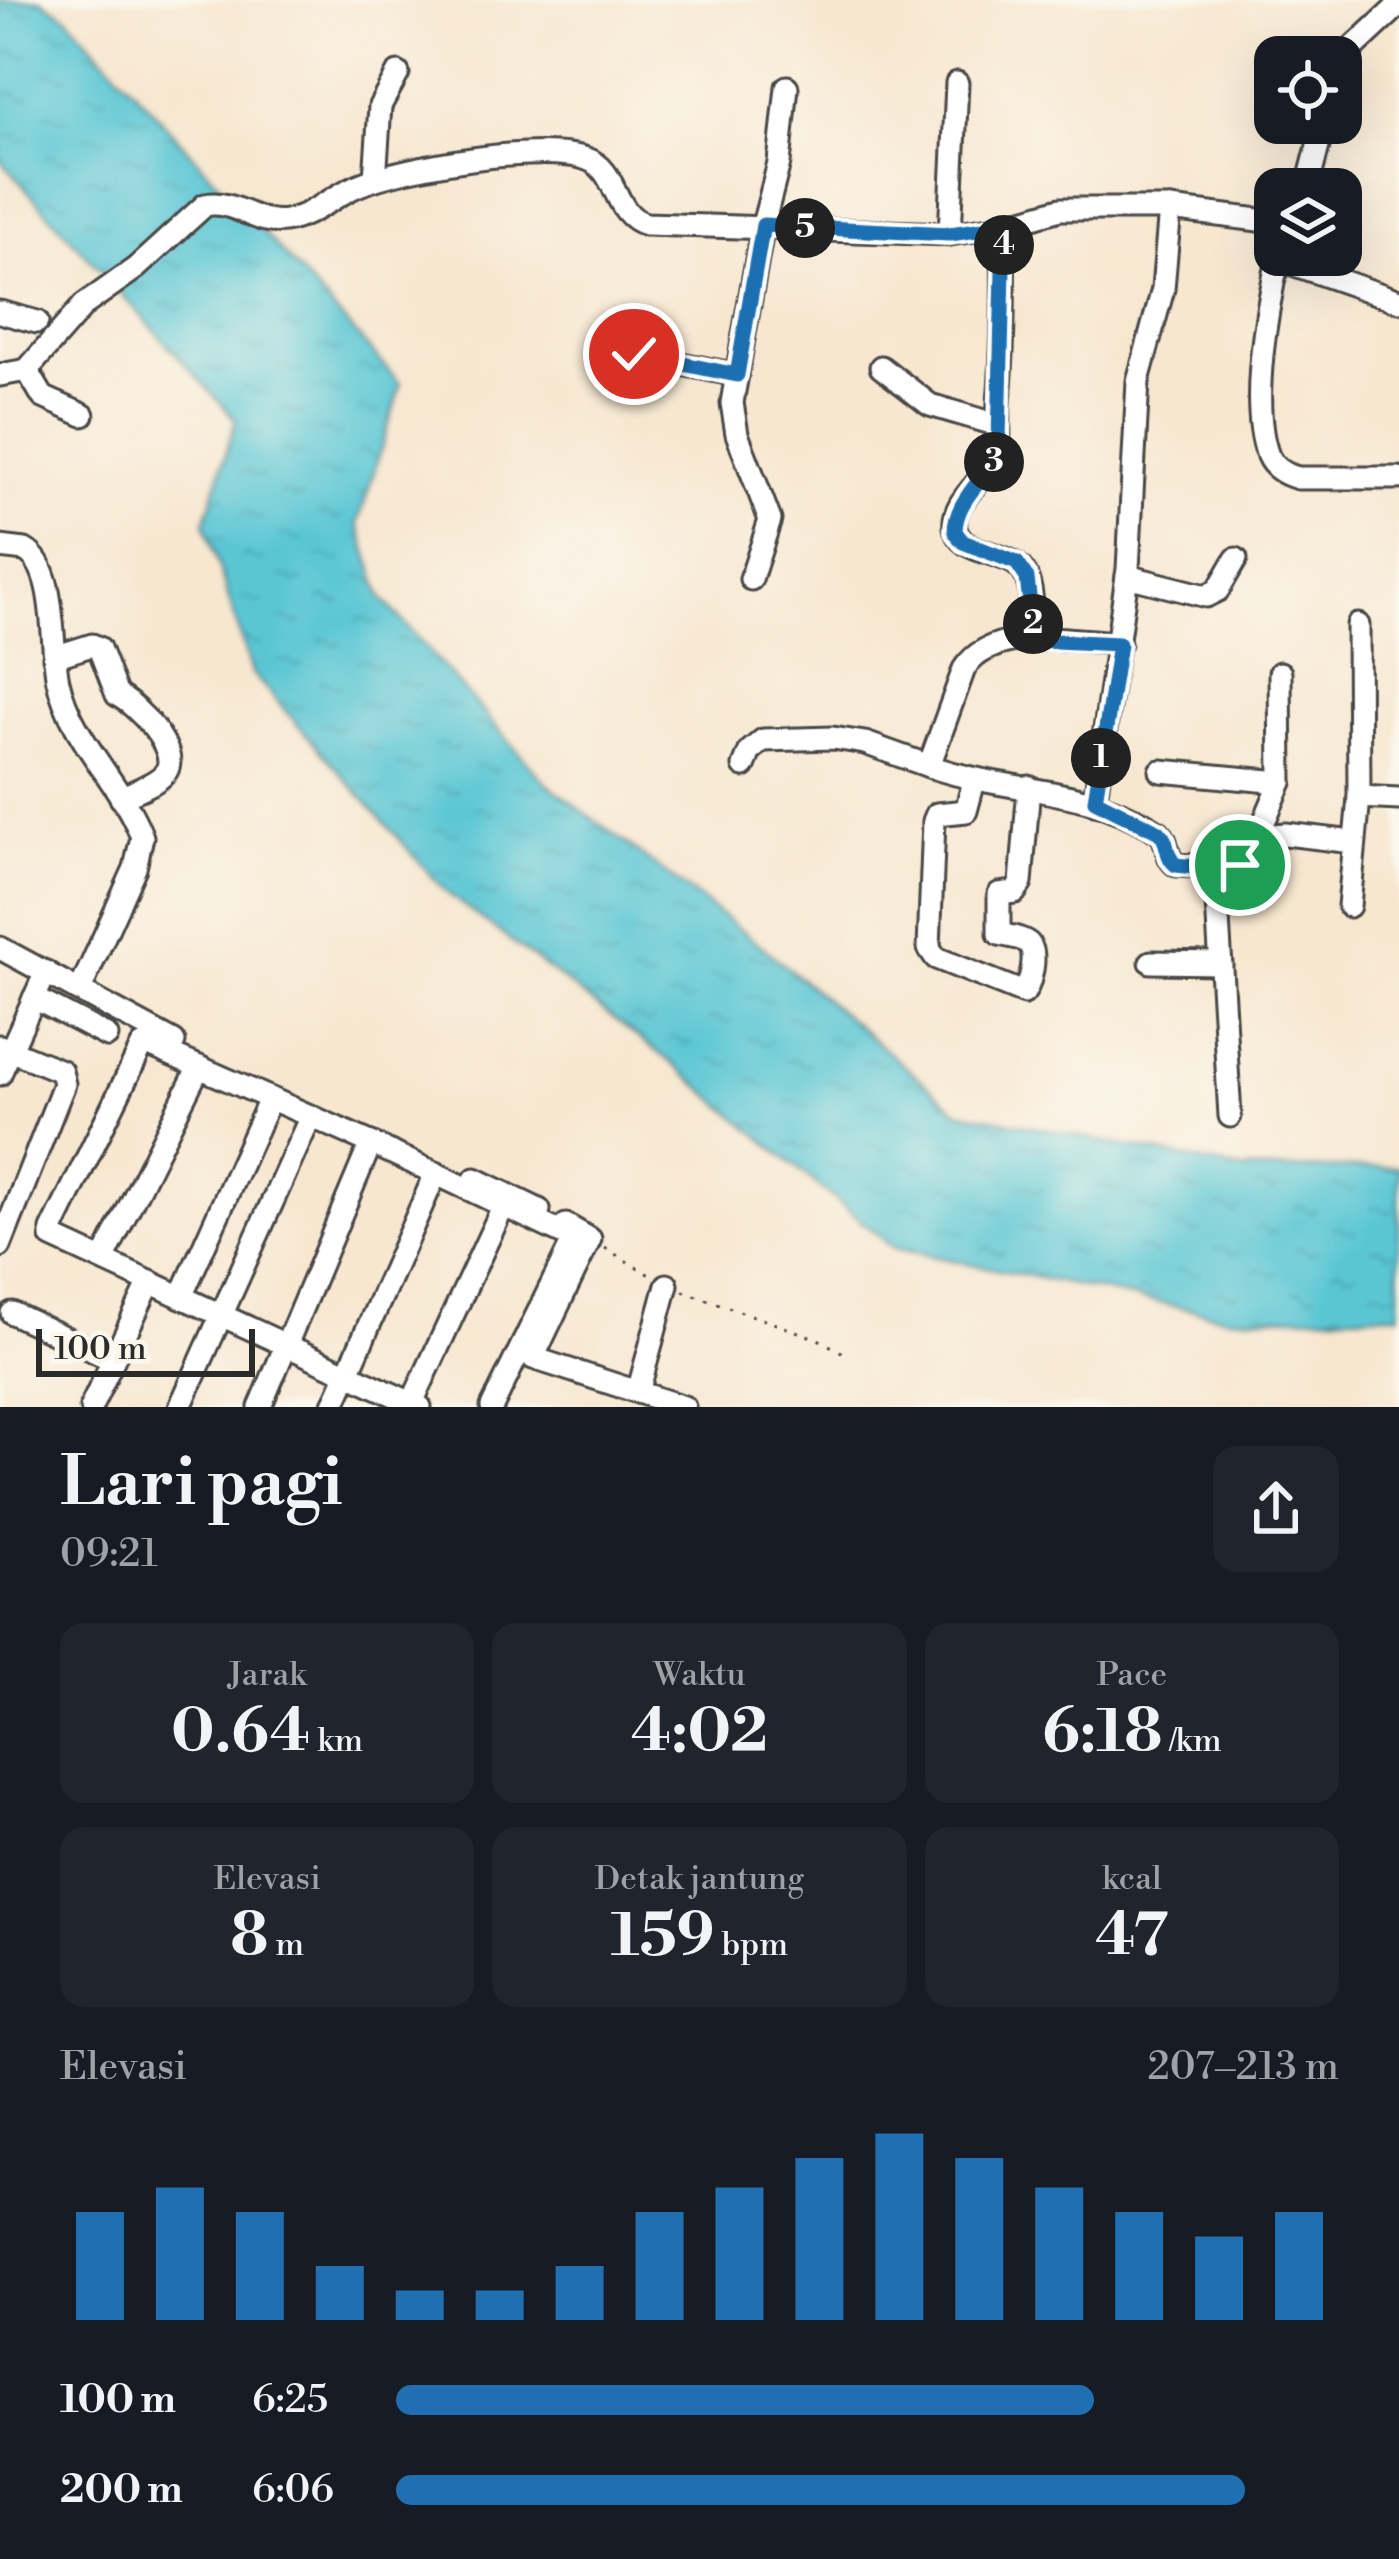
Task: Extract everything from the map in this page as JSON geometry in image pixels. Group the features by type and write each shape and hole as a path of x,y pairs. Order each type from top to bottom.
{"street":[{"path":"1362,39 1399,4"},
{"path":"375,178 380,106 398,74"},
{"path":"950,234 957,83"},
{"path":"751,579 770,520 733,418 763,225 779,163 787,87"},
{"path":"0,375 27,370 84,304 136,268 206,206 220,203 267,220 284,221 301,217 375,178 515,155 590,159 603,169 623,209 638,222 950,234 1004,226 1060,209 1169,209 1254,219"},
{"path":"1095,800 1127,576 1135,409 1142,363 1163,289 1169,209"},
{"path":"1004,226 996,455 990,470 960,506 955,532 963,542 1017,563 1027,578 1034,640"},
{"path":"1275,276 1262,378 1268,458 1282,472 1298,478 1399,478"},
{"path":"1330,276 1399,301"},
{"path":"0,312 37,322"},
{"path":"596,347 737,375"},
{"path":"881,367 930,405 998,425"},
{"path":"27,370 43,397 83,415"},
{"path":"0,548 25,550 43,568 64,704 121,798 143,845 80,990"},
{"path":"1127,576 1206,596 1218,590 1236,559"},
{"path":"1349,907 1359,796 1358,626"},
{"path":"929,766 971,657 1000,643 1034,640 1119,644"},
{"path":"54,657 92,645 99,648 117,695 132,702 167,749 170,760 163,775 121,798"},
{"path":"744,766 750,752 764,740 850,739 974,781 1095,800 1159,832 1176,865 1215,869 1240,865 1259,836 1281,782 1280,673"},
{"path":"1161,771 1281,782"},
{"path":"974,781 966,811 937,814 934,820 929,948 936,958 1024,993 1030,982 1032,950 1025,941 999,934 999,894 1015,892 1022,883 1029,787"},
{"path":"1359,796 1399,799"},
{"path":"1259,836 1286,834 1353,842"},
{"path":"1215,869 1231,1116"},
{"path":"0,948 204,1057 508,1193 590,1239 533,1358 638,1400"},
{"path":"1150,962 1221,963"},
{"path":"0,1074 5,1048 46,972"},
{"path":"34,998 107,1036"},
{"path":"492,1407 574,1238 146,1044 52,1230 55,1240 414,1406 503,1208"},
{"path":"0,1246 64,1084 61,1071 5,1048"},
{"path":"103,1260 199,1067"},
{"path":"181,1297 270,1099"},
{"path":"180,1407 311,1116"},
{"path":"260,1407 371,1143"},
{"path":"333,1407 436,1173"},
{"path":"92,1407 150,1282"},
{"path":"638,1400 668,1286"},
{"path":"11,1312 113,1360"},
{"path":"513,1365 638,1400 684,1407"}],"path":[{"path":"590,1239 668,1286 818,1339 849,1356"}],"water":[{"path":"0,0 41,0 67,16 401,384 358,523 382,598 547,784 763,947 958,1111 1242,1170 1399,1167 1399,1314 1228,1317 893,1248 672,1063 447,893 252,673 205,523 236,420 0,160"}],"route":[{"path":"634,354 737,375 763,225 950,234 1004,226 999,441 990,470 960,506 955,532 963,542 1017,563 1027,578 1034,640 1119,644 1095,800 1159,832 1176,865 1215,869 1240,865"}]}
